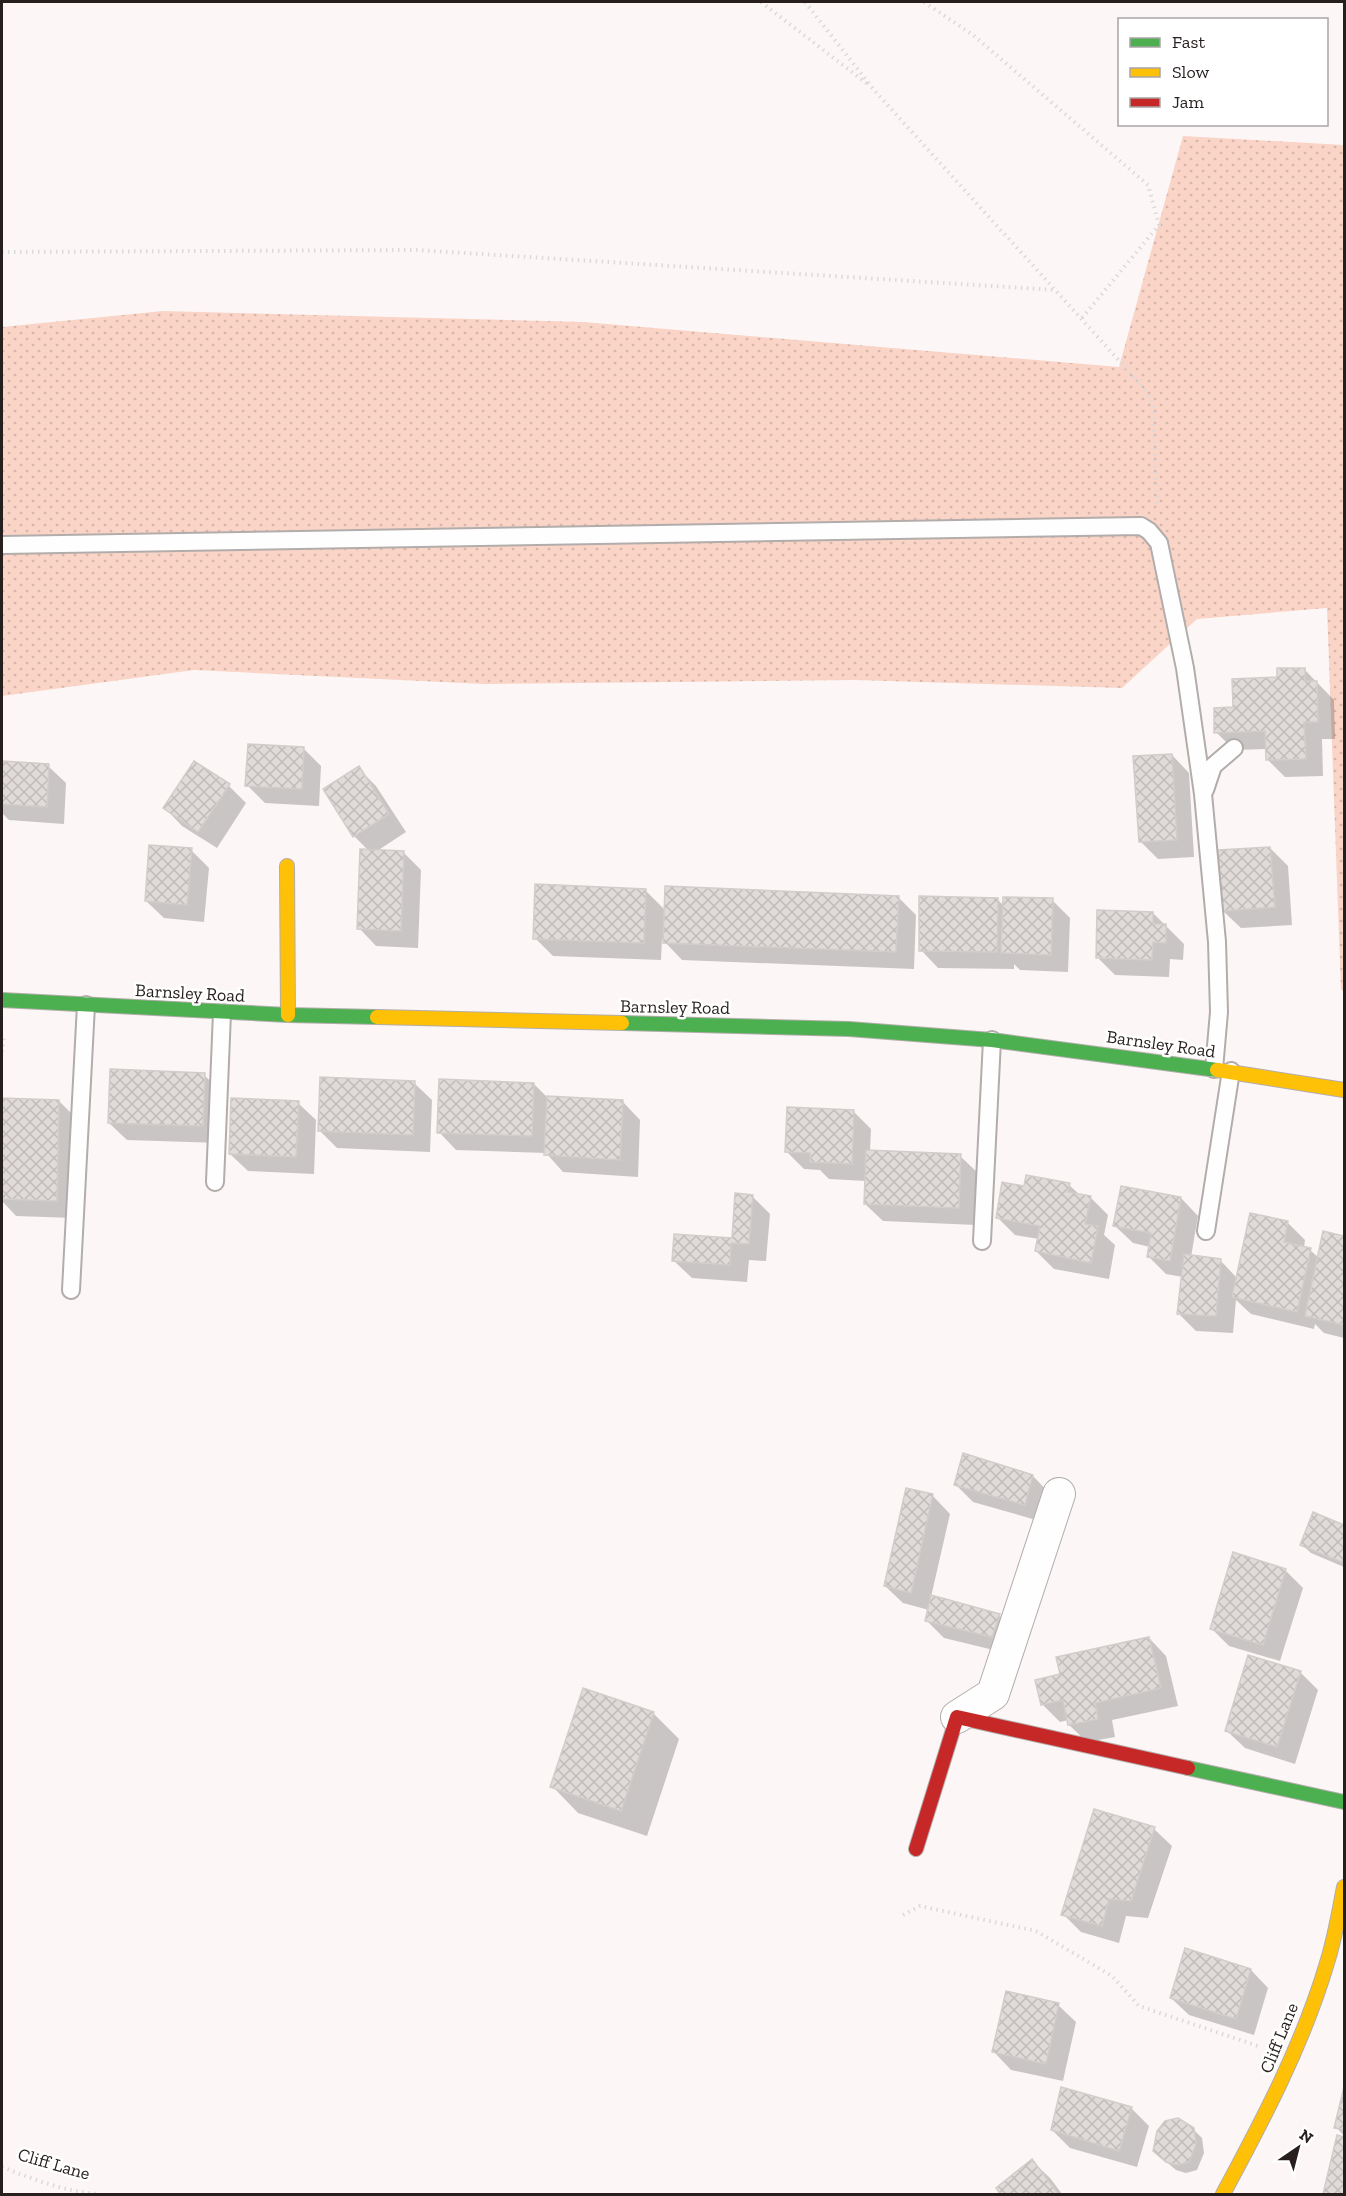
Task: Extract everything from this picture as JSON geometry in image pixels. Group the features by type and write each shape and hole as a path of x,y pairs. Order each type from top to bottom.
{"main road":[{"path":"287,866 288,1015"},
{"name":"Barnsley Road","path":"2,1000 288,1015 849,1029 992,1040 1231,1071 1344,1090"},
{"path":"916,1849 957,1717 1344,1802"},
{"name":"Cliff Lane","path":"1223,2194 1259,2130 1334,1976 1344,1887"}],"street":[{"path":"957,1717 993,1694 1059,1494"}],"lane":[{"path":"2,545 1141,526 1149,531 1159,543 1185,668 1203,794 1217,942 1219,1012 1214,1069"},
{"path":"1203,794 1213,765 1234,748"},
{"path":"71,1290 86,1005"},
{"path":"215,1182 222,1012"},
{"path":"982,1242 992,1040"},
{"path":"1206,1231 1231,1071"}],"path":[{"path":"761,2 874,90"},
{"path":"805,2 874,90 1143,387 1153,405 1159,543"},
{"path":"924,2 973,34 1148,185 1159,225 1082,318"},
{"path":"2,252 416,250 1056,290"},
{"path":"903,1915 920,1906 1036,1931 1112,1976 1139,2006 1293,2058"},
{"name":"Cliff Lane","path":"2,2167 79,2193 97,2194"}],"shaded area":[{"path":"1183,136 1344,145 1344,991 1341,990 1327,608 1197,619 1122,688 855,680 484,684 194,670 2,696 2,327 163,311 583,322 1119,367"}],"building":[{"path":"1277,668 1305,668 1305,681 1317,681 1318,722 1304,722 1306,759 1266,760 1265,731 1214,733 1214,708 1233,707 1232,679 1277,677"},
{"path":"248,744 304,747 302,789 245,786"},
{"path":"1172,754 1177,840 1139,842 1133,756"},
{"path":"2,761 49,764 47,807 2,804"},
{"path":"194,761 230,784 198,832 163,808"},
{"path":"359,766 389,814 353,837 323,789"},
{"path":"149,845 192,848 187,905 145,901"},
{"path":"1270,847 1275,907 1222,911 1218,850"},
{"path":"360,849 404,851 401,931 357,929"},
{"path":"535,884 646,889 644,943 533,939"},
{"path":"665,886 899,896 896,952 663,943"},
{"path":"919,896 998,898 997,952 919,951"},
{"path":"1003,897 1053,898 1051,955 1001,953"},
{"path":"1097,910 1153,912 1153,924 1166,924 1166,943 1153,942 1152,960 1096,958"},
{"path":"110,1069 205,1073 203,1126 108,1123"},
{"path":"320,1077 415,1081 413,1135 318,1131"},
{"path":"439,1079 534,1083 532,1136 437,1133"},
{"path":"547,1096 623,1100 620,1160 544,1155"},
{"path":"2,1098 59,1100 57,1201 2,1199"},
{"path":"231,1098 299,1101 296,1157 229,1154"},
{"path":"787,1107 854,1110 852,1164 810,1162 810,1153 785,1152"},
{"path":"866,1150 961,1154 959,1208 864,1204"},
{"path":"1026,1175 1070,1183 1068,1192 1091,1196 1085,1224 1098,1226 1091,1263 1035,1251 1040,1226 996,1218 1002,1182 1024,1186"},
{"path":"1121,1186 1181,1197 1170,1261 1147,1257 1151,1233 1113,1226"},
{"path":"735,1193 753,1195 749,1244 731,1243 730,1265 672,1261 674,1234 732,1238"},
{"path":"1250,1213 1288,1221 1284,1242 1311,1248 1297,1312 1232,1297"},
{"path":"1323,1231 1344,1236 1344,1325 1305,1316"},
{"path":"1184,1254 1221,1259 1216,1316 1177,1314"},
{"path":"963,1453 1033,1475 1025,1505 954,1485"},
{"path":"906,1488 933,1494 911,1593 884,1586"},
{"path":"1313,1512 1344,1525 1344,1563 1300,1545"},
{"path":"1233,1552 1286,1569 1263,1645 1210,1629"},
{"path":"931,1595 1000,1614 992,1637 925,1621"},
{"path":"1149,1637 1161,1688 1095,1703 1098,1719 1068,1725 1063,1700 1041,1705 1035,1680 1060,1674 1056,1657"},
{"path":"1248,1655 1301,1671 1277,1747 1225,1731"},
{"path":"583,1688 654,1712 621,1811 550,1787"},
{"path":"1094,1809 1155,1827 1131,1901 1109,1899 1102,1926 1061,1915"},
{"path":"1185,1948 1251,1969 1236,2019 1170,1998"},
{"path":"1006,1991 1059,2003 1046,2064 992,2052"},
{"path":"1061,2087 1132,2107 1119,2151 1051,2130"},
{"path":"1344,2087 1344,2130 1334,2128"},
{"path":"1178,2118 1194,2128 1196,2144 1189,2162 1177,2165 1166,2162 1153,2151 1157,2131 1165,2121"},
{"path":"1337,2135 1344,2137 1344,2194 1323,2194"},
{"path":"1032,2159 1058,2194 1000,2194 996,2188"}],"traffic: fast":[{"path":"2,1000 288,1015 377,1017"},
{"path":"622,1023 849,1029 992,1040 1217,1070"},
{"path":"1188,1768 1344,1802"}],"traffic: slow":[{"path":"287,866 288,1015"},
{"path":"377,1017 622,1023"},
{"path":"1217,1070 1344,1090"},
{"path":"1223,2194 1267,2110 1306,2023 1330,1954 1344,1887"}],"traffic: jam":[{"path":"916,1849 957,1717 1188,1768"}]}
